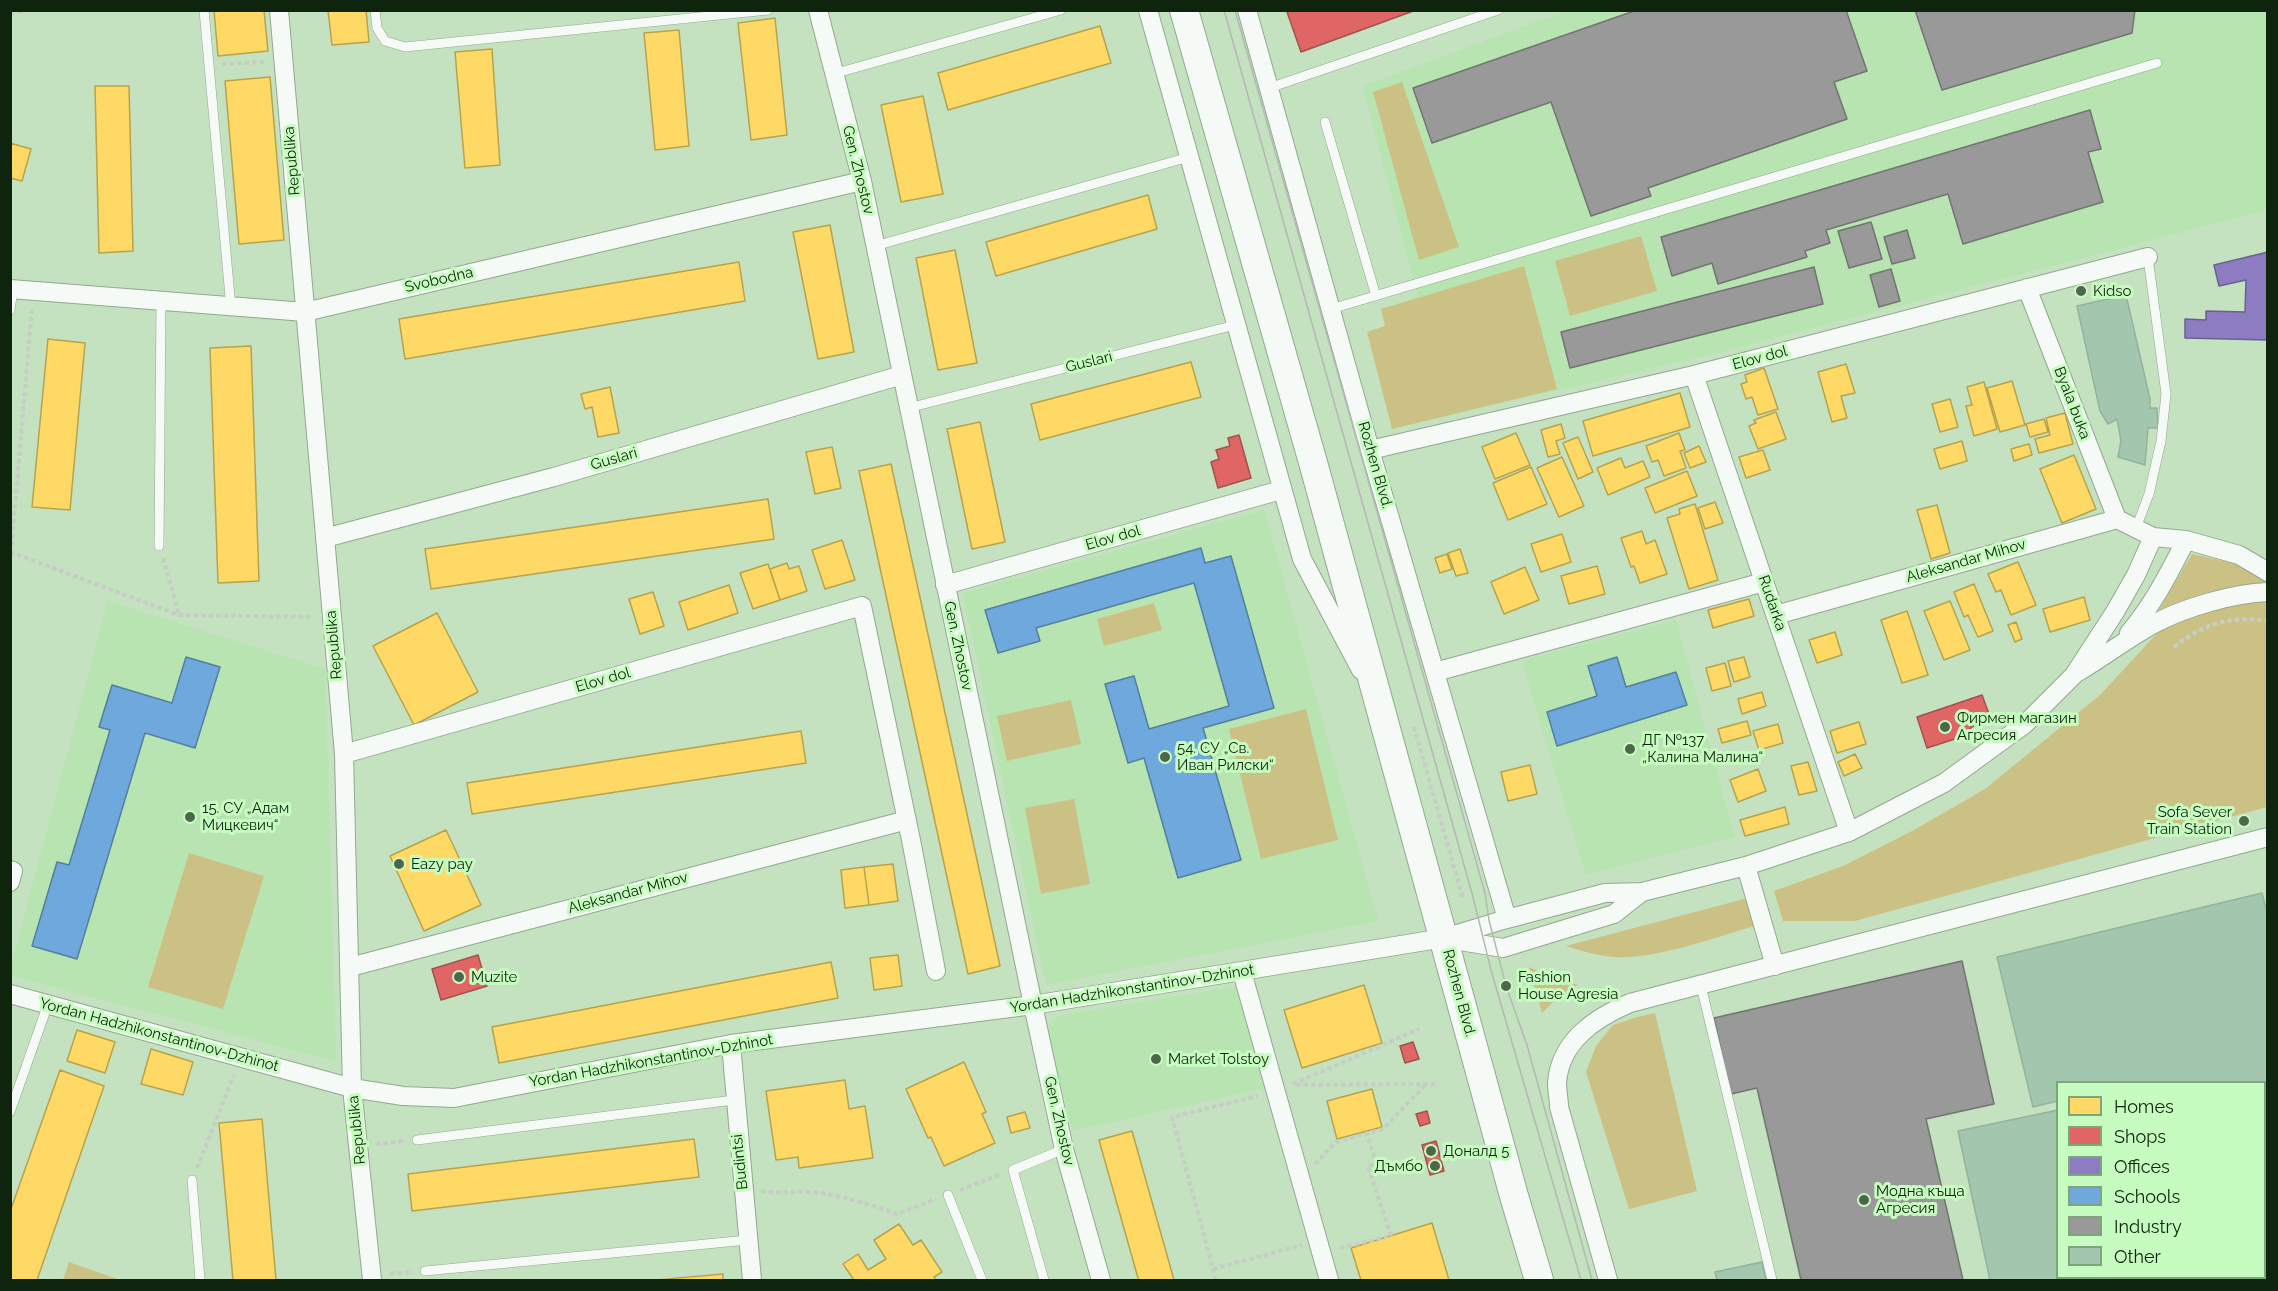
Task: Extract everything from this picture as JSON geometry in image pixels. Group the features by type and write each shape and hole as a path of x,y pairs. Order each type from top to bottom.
{"main road":[{"name":"Rozhen Blvd.","path":"1184,10 1314,466 1539,1281"}],"street":[{"name":"Republika","path":"279,10 344,754 352,1088 372,1278"},
{"name":"Gen. Zhostov","path":"818,10 862,181 1032,1005 1064,1149 1101,1281"},
{"name":"Rozhen Blvd.","path":"1148,10 1302,559 1380,706"},
{"name":"Rozhen Blvd.","path":"1248,11 1370,450 1507,919"},
{"name":"Svobodna","path":"12,289 231,308 305,312 862,181"},
{"name":"Elov dol","path":"1370,450 1694,375 2148,257"},
{"name":"Byala buka","path":"2026,288 2117,519"},
{"name":"Guslari","path":"325,538 554,477 902,375"},
{"name":"Rudarka","path":"1694,375 1849,832"},
{"name":"Elov dol","path":"945,585 1281,490"},
{"path":"2117,519 2153,537 2186,540 2239,555 2265,566"},
{"name":"Aleksandar Mihov","path":"1776,615 2117,519"},
{"path":"1444,938 1605,893 1642,892 1746,866 1849,832 1944,783 2025,724 2074,675 2120,603 2153,537"},
{"path":"2114,650 2141,619 2158,593 2186,540"},
{"path":"1435,672 1764,582"},
{"path":"2074,675 2153,624 2207,603 2268,592"},
{"name":"Elov dol","path":"344,754 862,606 907,820"},
{"path":"907,820 936,971"},
{"name":"Aleksandar Mihov","path":"350,968 907,820"},
{"path":"1608,1281 1559,1107 1557,1083 1570,1044 1587,1027 1606,1014 1630,1003 2268,837"},
{"path":"1746,866 1775,966"},
{"path":"10,870 13,871 10,882"},
{"path":"1444,938 1503,948 1614,914 1642,892"},
{"name":"Yordan Hadzhikonstantinov-Dzhinot","path":"10,994 352,1088 403,1096 454,1098 731,1044 1032,1005 1444,938"},
{"path":"1242,972 1284,1088 1301,1180 1329,1281"},
{"name":"Budintsi","path":"731,1044 734,1100 752,1281"}],"lane":[{"path":"204,10 231,308"},
{"path":"375,10 377,28 385,41 405,47 768,10"},
{"path":"833,74 1061,10"},
{"path":"1269,88 1498,10"},
{"path":"1331,309 2157,63"},
{"path":"1325,122 1376,296"},
{"path":"875,246 1189,157"},
{"path":"2136,528 2149,494 2161,441 2166,394 2148,257"},
{"path":"10,310 12,289"},
{"path":"159,546 161,302"},
{"name":"Guslari","path":"908,408 1235,325"},
{"path":"1701,986 1772,1281"},
{"path":"10,1112 48,1004"},
{"path":"417,1140 734,1100"},
{"path":"1044,1281 1013,1170 1064,1149"},
{"path":"192,1180 200,1281"},
{"path":"948,1195 982,1281"},
{"path":"426,1271 748,1240"}],"path":[{"path":"10,14 25,10"},
{"path":"209,65 283,60"},
{"path":"33,292 11,553 180,615 332,617"},
{"path":"159,546 180,615"},
{"path":"2174,647 2188,636 2215,624 2249,618 2268,621"},
{"path":"1414,727 1463,899"},
{"path":"1216,1281 1172,1117 1284,1088 1419,1029"},
{"path":"192,1180 241,1058"},
{"path":"1301,1180 1336,1142 1383,1129 1426,1084"},
{"path":"1284,1088 1435,1084"},
{"path":"1213,1269 1319,1247 1391,1236 1368,1166 1377,1164 1366,1133"},
{"path":"359,1146 417,1140"},
{"path":"743,1187 777,1194 809,1192 847,1198 897,1214 1013,1170"},
{"path":"372,1278 426,1271"}],"shaded area":[{"path":"1566,11 2267,11 2267,210 1709,355 1392,429 1367,332 1385,326 1381,309 1418,297 1363,86"},
{"path":"1402,82 1459,247 1419,260 1373,92"},
{"path":"1641,236 1657,291 1570,316 1555,261"},
{"path":"1524,266 1557,389 1392,429 1367,332 1385,326 1381,309"},
{"name":"54. СУ „Св. Иван Рилски“","path":"1264,510 1378,921 1046,985 963,593"},
{"path":"2192,554 2237,564 2267,583 2212,592 2159,610"},
{"path":"2267,599 2267,807 1855,921 1783,921 1774,891 1843,866 1914,830 1985,789 2100,695 2162,628 2204,611 2249,600"},
{"name":"15. СУ „Адам Мицкевич“","path":"108,601 325,669 336,1061 11,976 11,966"},
{"path":"1154,603 1162,630 1104,646 1097,619"},
{"name":"ДГ №137 „Калина Малина“","path":"1676,620 1734,837 1586,875 1522,661"},
{"path":"1071,700 1081,744 1007,761 997,716"},
{"path":"1306,709 1338,840 1261,859 1229,729"},
{"path":"1074,799 1090,884 1041,894 1025,808"},
{"path":"189,853 264,876 223,1009 148,987"},
{"path":"1748,898 1755,926 1685,947 1648,955 1615,957 1566,946"},
{"path":"1529,967 1548,976 1578,985 1558,997 1542,1013"},
{"name":"Market Tolstoy","path":"1239,986 1266,1088 1073,1131 1046,1030 1057,1016"},
{"path":"1655,1013 1697,1191 1629,1209 1586,1072 1596,1046 1613,1025"},
{"path":"69,1262 117,1279 117,1280 63,1280"}],"building: Homes":[{"path":"214,10 264,10 268,51 218,56"},
{"path":"328,10 366,10 369,42 332,45"},
{"path":"775,18 787,135 751,140 738,23"},
{"path":"1100,26 1111,63 948,110 938,73"},
{"path":"679,30 689,146 655,150 644,33"},
{"path":"492,49 500,165 465,168 455,52"},
{"path":"270,77 284,240 239,244 225,81"},
{"path":"95,86 129,86 133,251 99,253"},
{"path":"923,96 943,194 901,202 881,105"},
{"path":"10,143 31,149 22,181 10,178"},
{"path":"1148,195 1157,229 996,276 986,242"},
{"path":"830,225 854,352 818,359 793,232"},
{"path":"955,250 977,363 938,370 916,258"},
{"path":"739,262 745,301 405,359 399,319"},
{"path":"48,339 85,343 70,510 32,507"},
{"path":"251,346 259,581 218,583 210,348"},
{"path":"1191,362 1201,397 1040,440 1031,404"},
{"path":"1846,364 1855,393 1841,396 1847,418 1832,422 1818,372"},
{"path":"1764,368 1778,409 1758,415 1752,397 1746,399 1741,384 1747,382 1745,375"},
{"path":"2012,381 2025,425 2000,432 1987,388"},
{"path":"1984,382 1997,429 1974,436 1966,406 1972,405 1967,387"},
{"path":"610,387 619,433 598,437 592,407 585,409 581,394"},
{"path":"1680,393 1690,427 1593,456 1583,421"},
{"path":"1950,399 1958,427 1940,432 1932,404"},
{"path":"1776,412 1786,439 1758,449 1749,426 1756,423 1754,420"},
{"path":"2065,413 2073,444 2039,453 2035,439 2050,435 2046,418"},
{"path":"2044,419 2048,432 2030,437 2026,424"},
{"path":"980,422 1005,542 972,549 947,429"},
{"path":"1561,424 1565,438 1556,441 1560,454 1548,457 1541,430"},
{"path":"1516,433 1530,465 1495,479 1482,447"},
{"path":"1679,433 1685,450 1680,451 1686,468 1664,476 1658,460 1652,462 1646,446"},
{"path":"1578,437 1593,472 1578,479 1563,443"},
{"path":"1962,441 1967,461 1940,469 1934,449"},
{"path":"2029,444 2032,455 2014,461 2011,449"},
{"path":"1699,446 1706,462 1690,468 1684,453"},
{"path":"832,447 841,488 815,494 806,452"},
{"path":"1763,450 1770,470 1746,478 1739,457"},
{"path":"2074,455 2096,509 2062,523 2040,469"},
{"path":"1562,457 1584,506 1559,517 1537,468"},
{"path":"1621,458 1625,468 1643,461 1650,477 1608,495 1597,468"},
{"path":"891,464 1000,966 968,974 859,471"},
{"path":"1531,467 1547,504 1508,520 1493,483"},
{"path":"1687,471 1697,496 1655,513 1645,488"},
{"path":"768,499 774,539 431,589 425,549"},
{"path":"1715,502 1723,523 1705,529 1698,508"},
{"path":"1695,504 1718,580 1689,589 1667,518 1680,514 1679,509"},
{"path":"1937,505 1950,553 1931,559 1917,510"},
{"path":"1642,531 1646,544 1655,540 1667,574 1640,583 1634,566 1631,567 1621,538"},
{"path":"1562,534 1571,562 1541,572 1531,544"},
{"path":"842,540 855,580 825,589 812,550"},
{"path":"1460,549 1468,573 1456,576 1448,553"},
{"path":"1447,554 1452,569 1440,573 1435,558"},
{"path":"2018,562 2036,605 2011,615 2001,590 1996,592 1988,574"},
{"path":"787,563 789,569 799,566 807,591 780,600 770,569"},
{"path":"768,564 780,600 753,609 740,573"},
{"path":"1597,566 1605,594 1569,604 1561,576"},
{"path":"1525,567 1539,600 1504,614 1491,582"},
{"path":"1974,584 1993,631 1978,637 1968,615 1964,617 1954,592"},
{"path":"729,585 738,613 688,630 679,602"},
{"path":"653,592 664,626 640,634 629,599"},
{"path":"2084,597 2090,620 2050,632 2043,609"},
{"path":"1749,599 1754,616 1713,628 1708,610"},
{"path":"1950,601 1970,650 1944,660 1924,611"},
{"path":"1907,611 1928,675 1902,683 1881,620"},
{"path":"437,613 478,692 414,725 373,646"},
{"path":"2016,622 2022,639 2015,642 2008,625"},
{"path":"1835,632 1842,655 1817,663 1809,640"},
{"path":"1744,657 1750,677 1734,682 1728,661"},
{"path":"1725,663 1731,686 1712,691 1706,668"},
{"path":"1762,692 1766,706 1742,714 1738,699"},
{"path":"1747,721 1751,735 1722,743 1718,729"},
{"path":"1859,722 1866,744 1837,753 1830,731"},
{"path":"1778,724 1783,743 1759,750 1753,731"},
{"path":"801,731 806,763 472,814 467,783"},
{"path":"1855,754 1862,768 1844,776 1838,762"},
{"path":"1808,762 1817,791 1799,795 1791,766"},
{"path":"1530,765 1537,794 1508,801 1501,772"},
{"path":"1758,769 1766,791 1738,802 1730,780"},
{"path":"1785,807 1789,824 1745,836 1740,820"},
{"path":"446,830 481,905 424,931 390,856"},
{"path":"893,864 898,901 869,905 864,867"},
{"path":"864,867 869,905 845,908 841,870"},
{"path":"898,955 902,986 874,990 870,958"},
{"path":"831,962 838,998 499,1063 492,1027"},
{"path":"1364,985 1382,1043 1302,1068 1284,1010"},
{"path":"77,1030 115,1042 105,1073 67,1061"},
{"path":"151,1049 193,1062 183,1095 141,1084"},
{"path":"964,1062 986,1112 982,1114 995,1143 944,1166 931,1137 928,1138 906,1089"},
{"path":"60,1070 104,1086 37,1280 10,1280 10,1212"},
{"path":"845,1080 849,1109 865,1106 873,1158 799,1168 798,1157 776,1160 766,1091"},
{"path":"1372,1089 1382,1127 1337,1139 1327,1101"},
{"path":"1025,1112 1030,1128 1011,1133 1007,1117"},
{"path":"262,1119 276,1280 233,1280 219,1123"},
{"path":"1132,1131 1174,1280 1139,1280 1099,1140"},
{"path":"694,1139 699,1177 412,1211 408,1174"},
{"path":"1432,1223 1449,1280 1361,1280 1351,1248"},
{"path":"899,1224 913,1245 921,1240 942,1272 934,1277 936,1280 854,1280 843,1264 858,1254 868,1270 886,1259 874,1240"},
{"path":"723,1274 723,1280 658,1280 678,1278"}],"building: Shops":[{"path":"1292,10 1416,10 1301,52 1287,12"},
{"path":"1239,435 1251,478 1218,488 1211,462 1219,459 1216,450 1230,446 1228,438"},
{"name":"Фирмен магазин Агресия","path":"1982,695 1989,714 1958,738 1927,748 1917,717"},
{"name":"Muzite","path":"478,955 487,986 441,1000 432,969"},
{"path":"1413,1042 1419,1059 1405,1063 1400,1046"},
{"path":"1427,1111 1430,1123 1420,1126 1416,1114"},
{"path":"1436,1141 1444,1171 1430,1175 1422,1145"}],"building: Offices":[{"path":"2268,252 2268,340 2185,338 2185,319 2206,320 2206,311 2245,312 2246,280 2219,286 2214,265"}],"building: Schools":[{"path":"1201,548 1205,563 1231,556 1274,708 1203,728 1241,860 1178,878 1144,758 1128,763 1105,684 1134,676 1149,729 1229,706 1194,583 1036,628 1040,641 998,653 985,610"},
{"path":"186,657 220,667 195,748 145,733 77,959 32,946 57,862 69,865 110,730 99,727 112,685 172,703"},
{"path":"1617,657 1626,687 1676,672 1687,705 1557,746 1547,712 1597,696 1588,666"}],"building: Industry":[{"path":"1637,10 1846,10 1867,71 1834,82 1847,119 1648,188 1651,196 1591,216 1551,102 1432,143 1413,88"},
{"path":"1915,10 2135,10 2132,33 1942,90"},
{"path":"2090,110 2101,149 2088,152 2103,202 1963,244 1948,194 1826,230 1830,243 1805,251 1807,257 1718,284 1712,263 1672,276 1661,237"},
{"path":"1871,222 1882,259 1849,268 1838,231"},
{"path":"1907,230 1915,258 1892,264 1884,237"},
{"path":"1814,267 1823,304 1570,368 1561,332"},
{"path":"1891,269 1900,301 1879,307 1870,275"},
{"name":"Модна къща Агресия","path":"1962,961 1994,1104 1926,1119 1963,1280 1801,1280 1757,1088 1731,1094 1714,1018"},
{"path":"2268,1259 2268,1280 2248,1280 2266,1279 2266,1260"}],"building: Other":[{"path":"2126,295 2150,399 2150,408 2157,408 2158,428 2148,428 2145,465 2118,457 2121,441 2117,419 2108,424 2100,411 2077,306"},
{"path":"2262,893 2268,917 2268,1205 2266,1205 2266,1081 2056,1081 2056,1101 2033,1107 1997,957"},
{"path":"2056,1110 2056,1279 2123,1279 1990,1280 1958,1131"},
{"path":"1762,1262 1766,1280 1717,1280 1715,1272"}],"tram line":[{"path":"1224,10 1473,897 1491,970 1581,1280"},
{"path":"1235,10 1485,893 1489,920 1506,986 1527,1045 1592,1280"}],"place":[{"name":"Kidso","path":"2081,291"},
{"name":"Фирмен магазин Агресия","path":"1945,727"},
{"name":"ДГ №137 „Калина Малина“","path":"1630,749"},
{"name":"54. СУ „Св. Иван Рилски“","path":"1165,757"},
{"name":"15. СУ „Адам Мицкевич“","path":"190,817"},
{"name":"Sofa Sever Train Station","path":"2244,821"},
{"name":"Eazy pay","path":"399,864"},
{"name":"Muzite","path":"459,977"},
{"name":"Fashion House Agresia","path":"1506,986"},
{"name":"Market Tolstoy","path":"1156,1059"},
{"name":"Доналд 5","path":"1431,1151"},
{"name":"Дъмбо","path":"1435,1166"},
{"name":"Модна къща Агресия","path":"1864,1200"}]}
